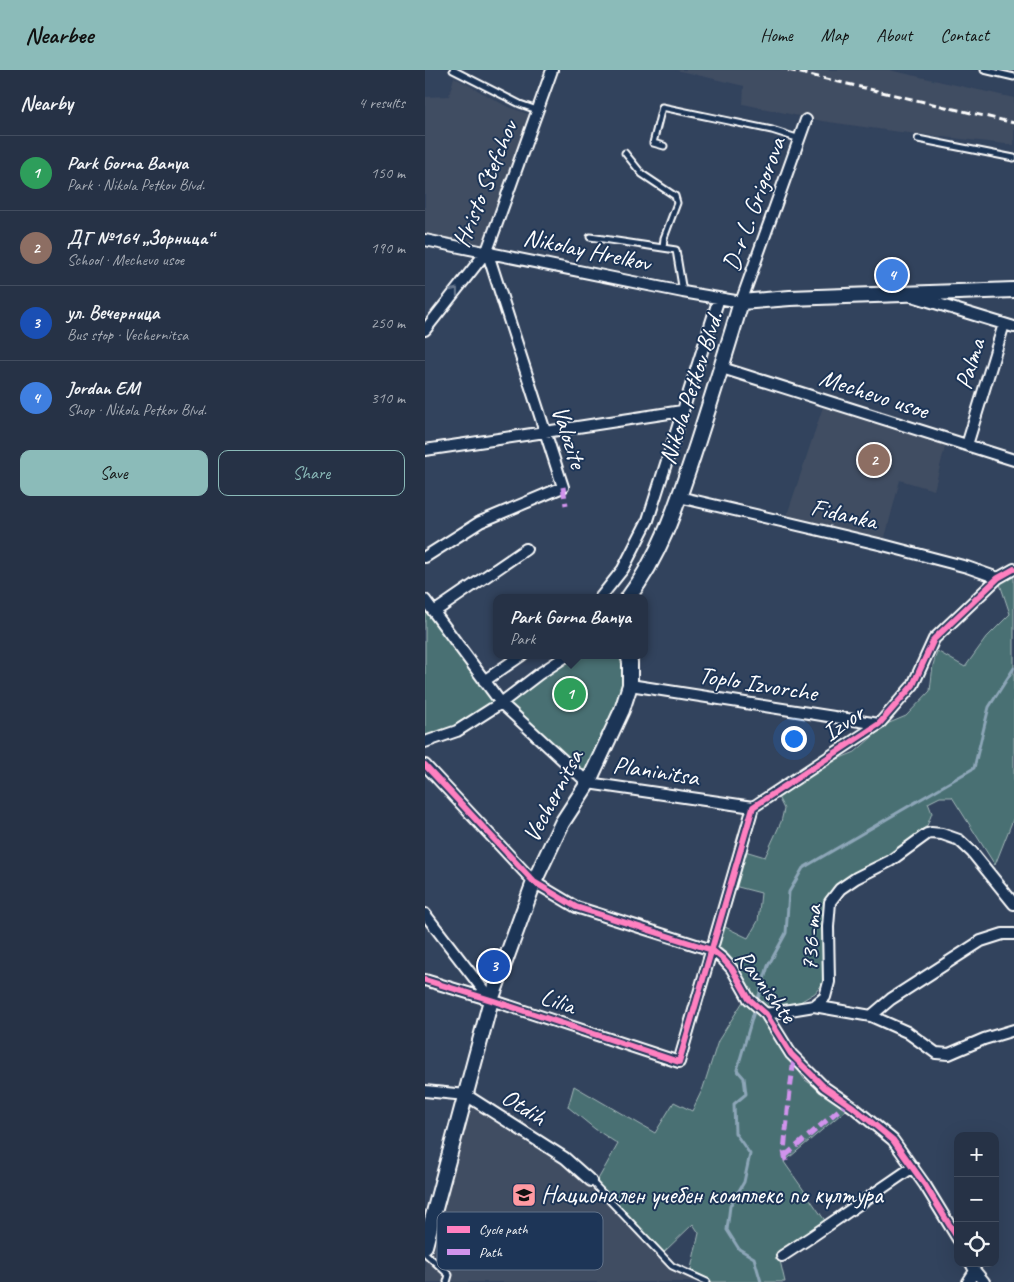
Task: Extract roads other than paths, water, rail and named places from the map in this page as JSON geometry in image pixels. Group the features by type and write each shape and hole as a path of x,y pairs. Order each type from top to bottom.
{"street":[{"name":"Hristo Stefchov","path":"425,330 487,251 553,70"},
{"name":"D-r L. Grigorova","path":"741,302 806,120"},
{"name":"Nikolay Hrelkov","path":"425,240 741,302"},
{"name":"Valozite","path":"425,556 480,522 563,488 487,251"},
{"name":"Nikola Petkov Blvd.","path":"631,594 639,584 662,541 679,497 722,368 741,302 790,298 1014,290"},
{"path":"904,294 1009,326"},
{"name":"Nikola Petkov Blvd.","path":"603,594 623,569 648,520 719,298"},
{"name":"Palma","path":"967,445 1009,326"},
{"name":"Mechevo usoe","path":"722,368 1014,460"},
{"path":"425,450 682,411"},
{"name":"Fidanka","path":"679,497 883,545 967,567 998,578"},
{"path":"433,612 526,549"},
{"name":"Izvor","path":"753,808 879,724 913,685 934,639 998,578 1014,569"},
{"name":"Planinitsa","path":"425,600 501,703 588,783 753,808"},
{"path":"484,681 517,659"},
{"path":"425,742 457,731 501,703 562,659"},
{"name":"Vechernitsa","path":"425,1246 491,1000 534,882 562,823 588,783 622,710 630,686 629,659"},
{"name":"Toplo Izvorche","path":"630,686 879,724"},
{"name":"Ravnishte","path":"425,765 534,882 576,907 712,950 723,959 732,969 749,999 766,1014 791,1054 824,1087 853,1107 893,1140 913,1167 954,1233"},
{"path":"712,950 753,808"},
{"name":"736-та","path":"814,1006 825,997 829,982 828,927 830,902 840,889 856,878 889,861 927,834 942,834 959,840 1014,904"},
{"path":"425,914 491,1000"},
{"path":"871,1016 891,999 981,941 1003,934 1014,934"},
{"name":"Lilia","path":"425,980 679,1062 712,950"},
{"path":"766,1014 814,1006 871,1016 907,1032 936,1053 949,1054 984,1039 1014,1030"},
{"name":"Otdih","path":"425,1091 466,1095 565,1158 591,1181"},
{"path":"781,1256 913,1167"},
{"path":"968,1282 973,1267"},
{"path":"973,1267 985,1282"}],"lane":[{"path":"453,70 520,104 538,110"},
{"path":"984,70 1014,77"},
{"path":"664,146 653,143 662,107 772,130 800,139"},
{"path":"918,139 1014,158"},
{"path":"625,153 642,174 675,196 677,203 664,238 663,248"},
{"path":"590,237 675,250 683,292"},
{"path":"591,1181 672,1266 707,1282"},
{"path":"425,1253 437,1264"},
{"path":"444,1270 449,1275 447,1282"}],"waterway":[{"path":"757,1002 768,966 786,933 789,892 803,868 974,768 989,707 1014,668"},
{"path":"755,1008 737,1070 744,1078 746,1094 734,1104 735,1133 750,1154 744,1182 730,1206 727,1230 739,1249 754,1258 761,1282"}],"railway":[{"path":"788,70 1014,123"}],"place":[{"name":"Jordan EM","path":"892,275"},
{"name":"ДГ №164 „Зорница“","path":"874,460"},
{"name":"Park Gorna Banya","path":"570,694"},
{"name":"ул. Вечерница","path":"494,966"},
{"name":"Национален учебен комплекс по култура","path":"524,1195"}]}
